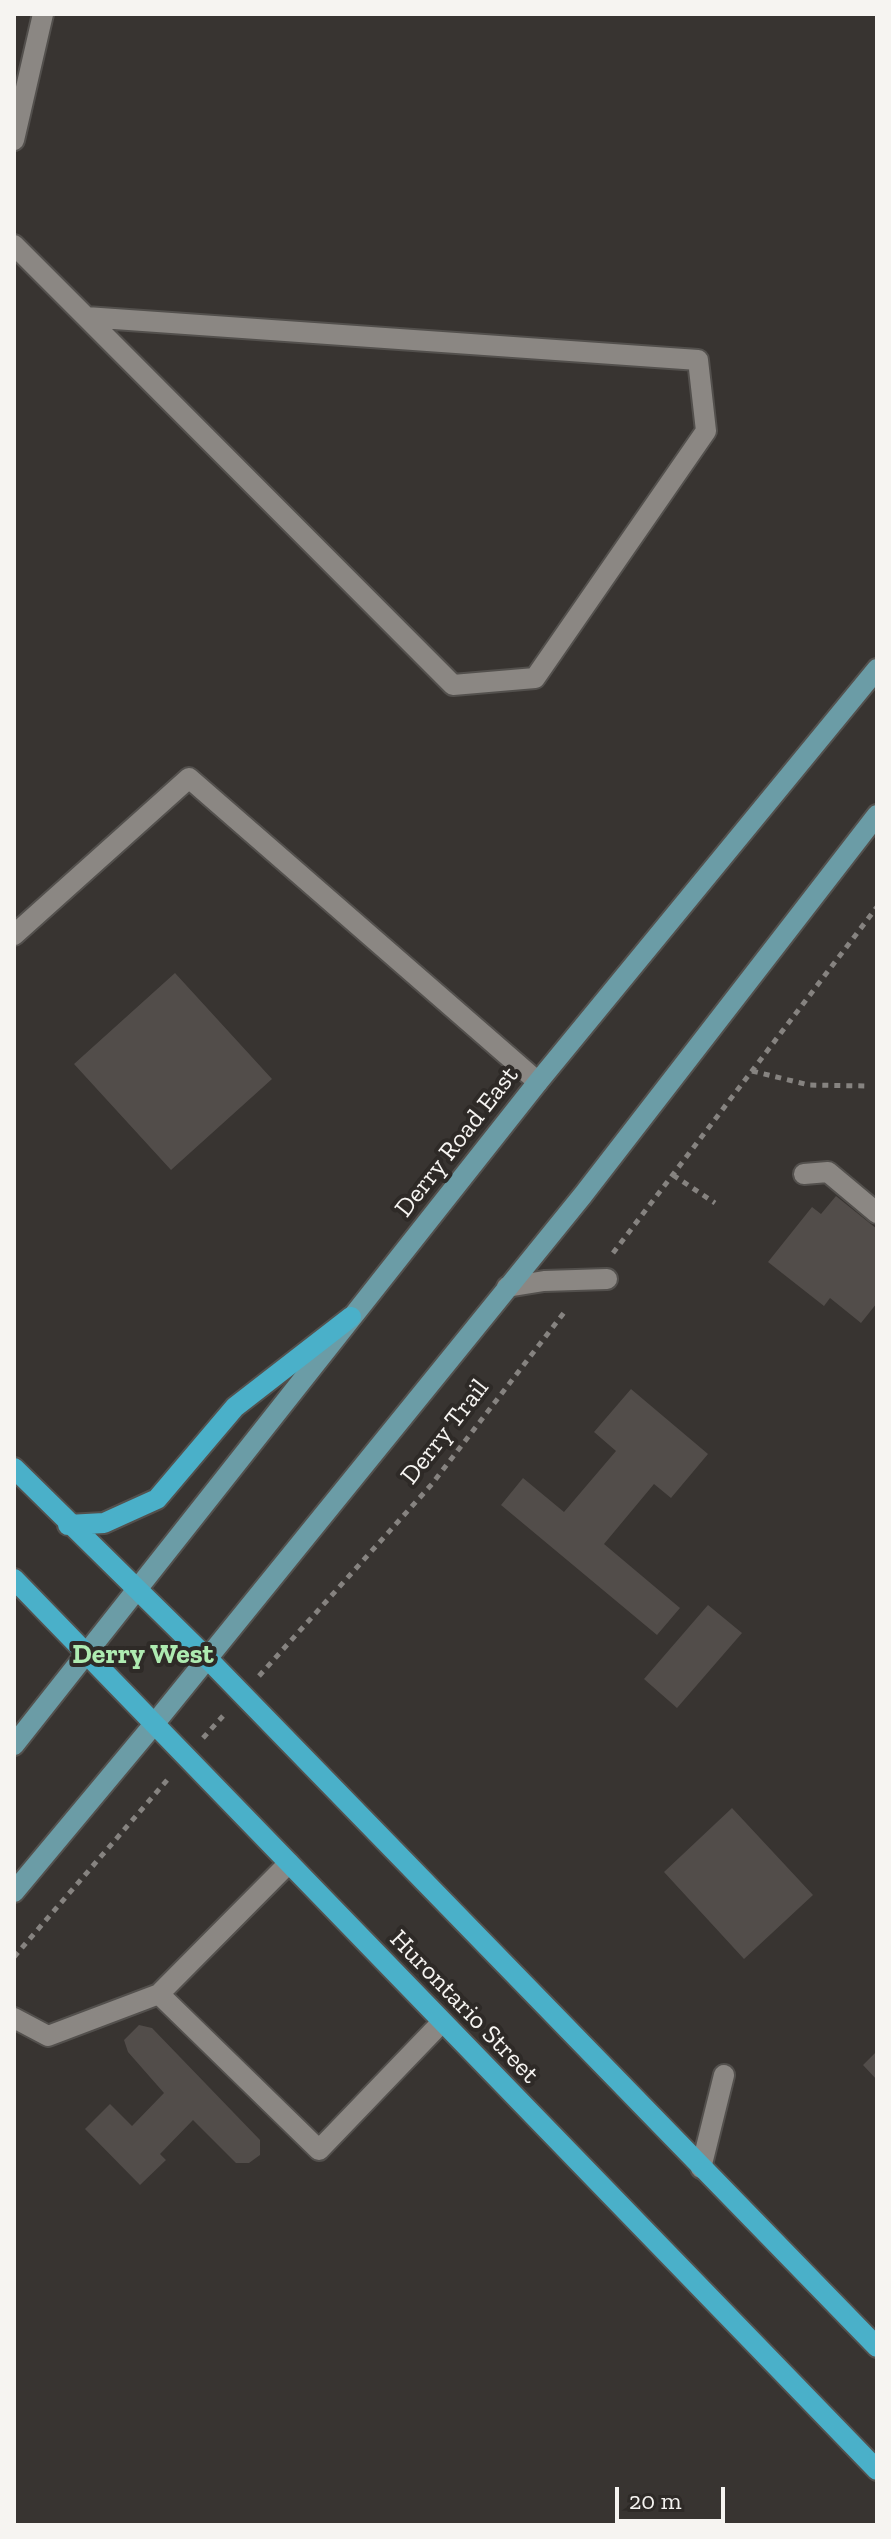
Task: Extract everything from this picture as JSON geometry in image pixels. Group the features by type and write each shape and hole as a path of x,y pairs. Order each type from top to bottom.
{"main road":[{"name":"Derry Road East","path":"14,1745 538,1082 877,669"},
{"path":"14,1892 155,1723 507,1287 877,815"},
{"path":"68,1525 104,1523 157,1499 235,1407 351,1317"},
{"path":"14,1468 136,1592 207,1658 877,2347"},
{"name":"Hurontario Street","path":"14,1579 877,2470"}],"lane":[{"path":"14,140 43,14"},
{"path":"14,245 453,685 535,678 706,431 698,360 86,317"},
{"path":"14,935 189,778 538,1082"},
{"path":"804,1174 828,1172 877,1213"},
{"path":"507,1287 599,1280"},
{"path":"14,2018 48,2036 159,1994 289,1863"},
{"path":"159,1994 319,2150 442,2022"},
{"path":"701,2168 724,2075"}],"path":[{"name":"Derry Trail","path":"14,1957 242,1694 319,1614 432,1484 551,1328 599,1280 673,1175 877,907"},
{"path":"752,1071 809,1085 866,1086"},
{"path":"673,1175 715,1203"}],"building":[{"path":"175,973 272,1079 171,1170 74,1064"},
{"path":"836,1196 877,1229 877,1303 861,1323 830,1298 824,1306 768,1262 812,1207 821,1214"},
{"path":"631,1389 708,1454 671,1498 654,1484 604,1544 680,1608 657,1635 501,1505 523,1478 564,1512 616,1451 594,1432"},
{"path":"708,1605 742,1633 677,1708 644,1679"},
{"path":"732,1808 813,1895 744,1959 664,1872"},
{"path":"139,2025 152,2028 260,2140 260,2155 249,2163 236,2163 193,2120 160,2154 166,2160 140,2185 85,2129 110,2104 132,2126 164,2093 128,2052 124,2040"},
{"path":"877,2051 877,2080 863,2065"}],"district":[{"name":"Derry West","path":"143,1655"}]}
